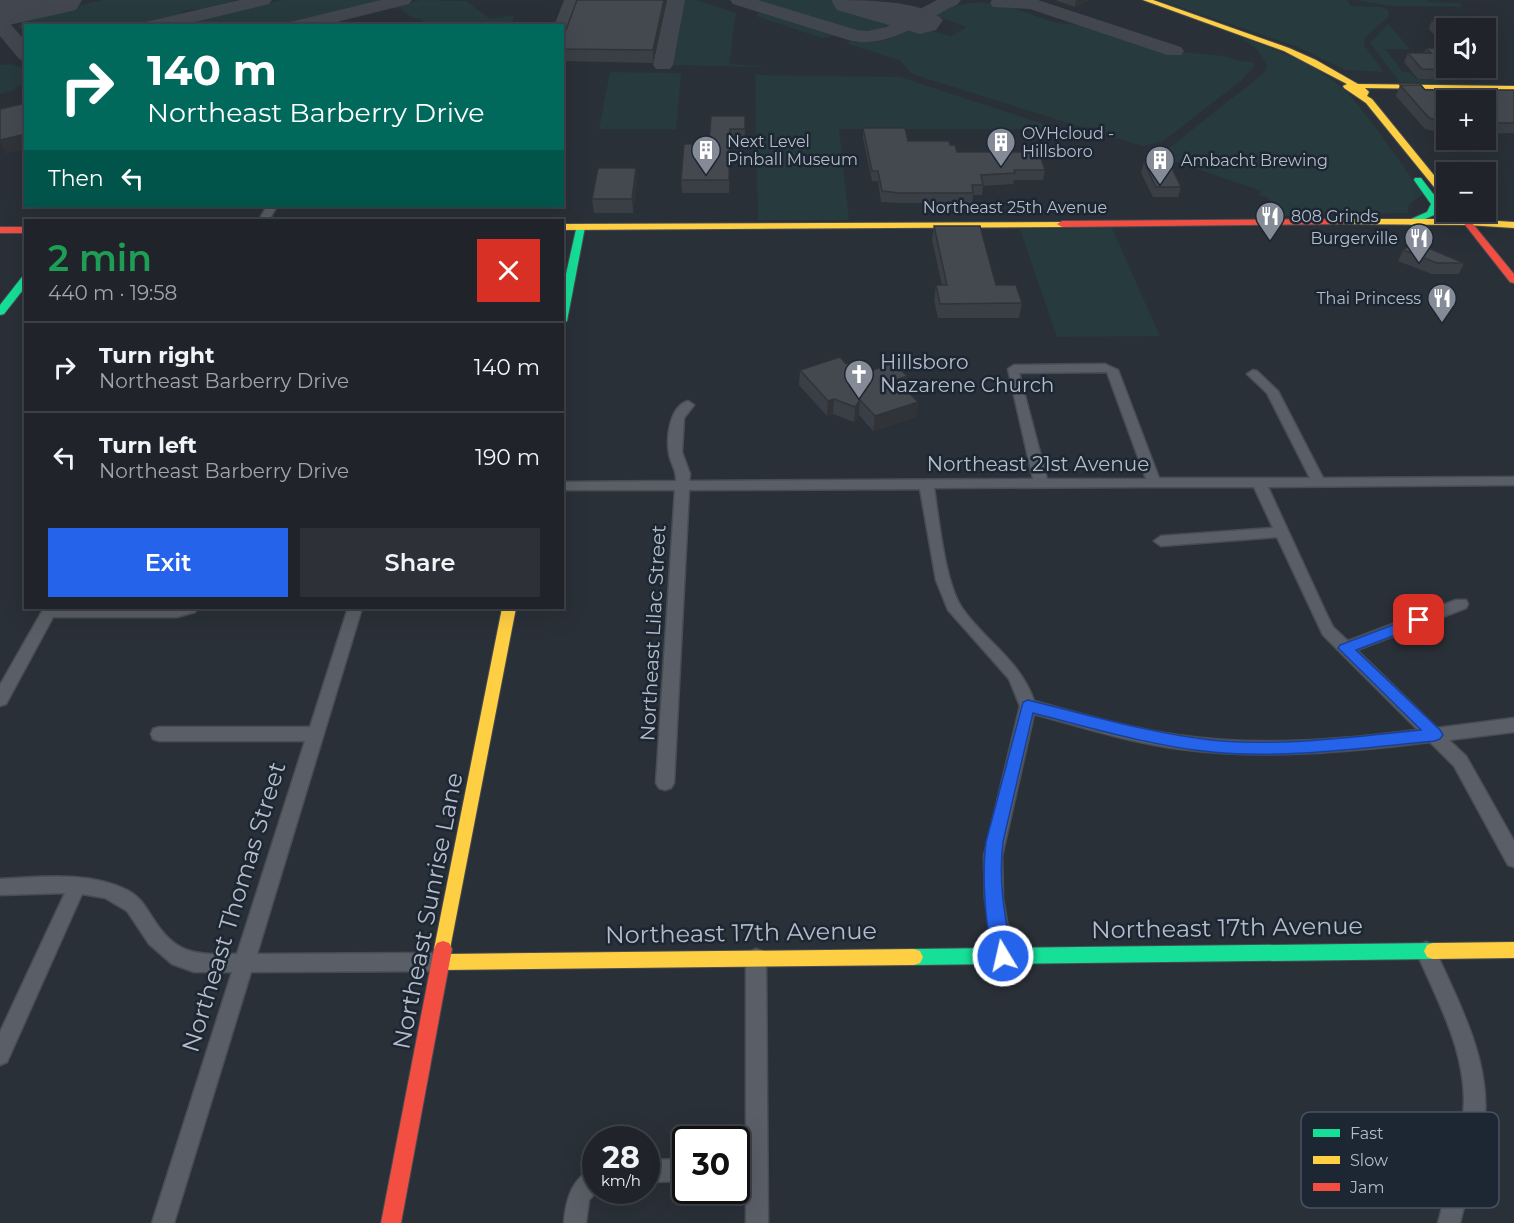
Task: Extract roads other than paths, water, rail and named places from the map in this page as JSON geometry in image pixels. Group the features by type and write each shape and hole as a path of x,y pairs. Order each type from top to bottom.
{"main road":[{"path":"1146,0 1276,44 1310,59 1337,75 1337,78 1355,93 1360,91 1514,88"},
{"path":"1360,91 1436,183"},
{"path":"1401,139 1394,145 1401,158 1436,204 1431,214 1412,222"},
{"name":"Northeast 25th Avenue","path":"1496,217 1514,217"},
{"name":"Northeast 25th Avenue","path":"564,227 1412,222 1436,220"},
{"path":"1467,222 1514,280"},
{"name":"Northeast 25th Avenue","path":"1495,222 1514,225"},
{"path":"564,311 580,227"},
{"path":"0,230 24,230"},
{"path":"0,312 24,282"},
{"name":"Northeast Sunrise Lane","path":"391,1223 509,609"},
{"name":"Northeast 17th Avenue","path":"441,962 1514,950"}],"street":[{"path":"1041,483 1013,372 1018,368 1105,368 1112,370 1154,483"},
{"path":"1253,374 1272,391 1319,482"},
{"name":"Northeast Lilac Street","path":"665,783 683,474 675,452 678,417 688,405"},
{"name":"Northeast 21st Avenue","path":"564,486 1514,481"},
{"path":"1259,482 1318,614 1328,631 1460,761 1514,859"},
{"path":"926,484 943,580 955,610 1015,675 1028,706 994,842 992,893 1003,956"},
{"path":"1161,541 1282,532"},
{"path":"1345,648 1461,604"},
{"path":"0,700 50,610 177,612 187,609"},
{"name":"Northeast Thomas Street","path":"163,1223 355,609"},
{"path":"1028,706 1148,736 1212,746 1259,748 1347,744 1514,725"},
{"path":"159,734 316,734"},
{"name":"Northeast 17th Avenue","path":"0,886 77,886 110,891 136,906 159,944 182,959 194,963 441,962"},
{"path":"0,1055 77,886"},
{"path":"1426,951 1463,1043 1473,1079 1474,1112"},
{"path":"748,1126 756,958"},
{"path":"750,1191 756,1223"},
{"path":"575,1223 577,1201 582,1192"},
{"path":"1449,1223 1452,1208"}],"place":[{"name":"OVHcloud - Hillsboro","path":"1001,168"},
{"name":"Next Level Pinball Museum","path":"706,176"},
{"name":"Ambacht Brewing","path":"1160,186"},
{"name":"808 Grinds","path":"1270,242"},
{"name":"Burgerville","path":"1419,264"},
{"name":"Thai Princess","path":"1442,324"},
{"name":"Hillsboro Nazarene Church","path":"859,400"}]}
